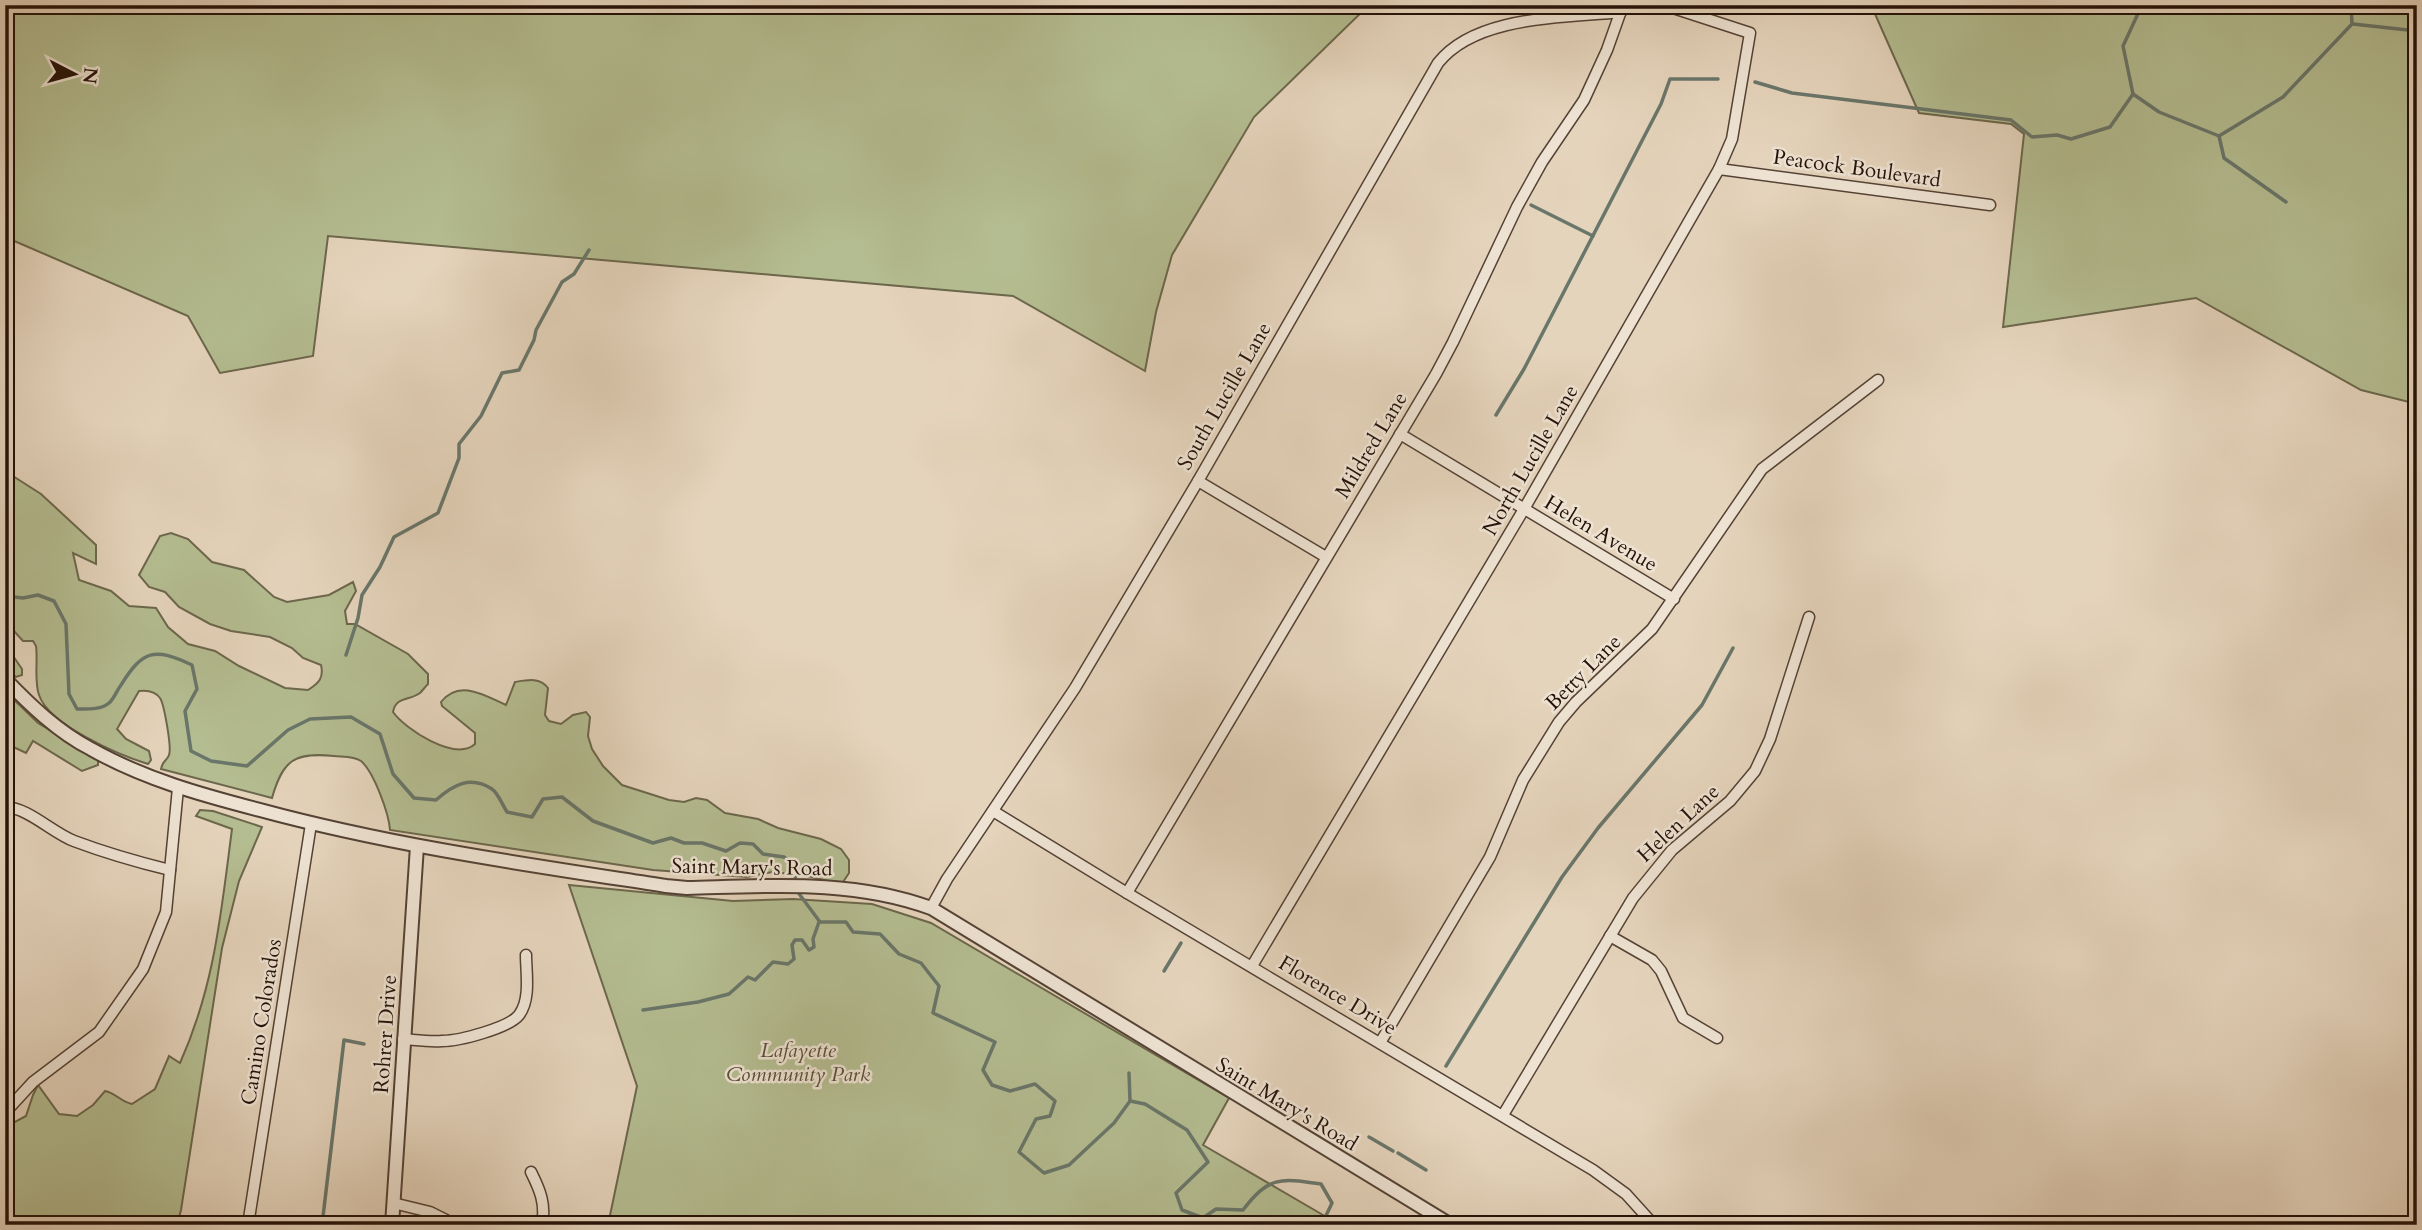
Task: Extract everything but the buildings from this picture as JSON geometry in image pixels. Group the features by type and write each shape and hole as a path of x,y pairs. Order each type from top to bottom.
{"street":[{"name":"North Lucille Lane","path":"1252,966 1524,509 1719,169 1732,139 1750,33 1664,5"},
{"name":"Mildred Lane","path":"1127,893 1453,342 1517,207 1542,162 1584,100 1607,50 1622,8"},
{"name":"South Lucille Lane","path":"931,908 947,879 1075,688 1198,481 1423,86 1447,51 1469,36 1498,26 1622,8"},
{"name":"Peacock Boulevard","path":"1719,169 1990,205"},
{"name":"Betty Lane","path":"1380,1043 1490,857 1523,780 1540,750 1576,702 1643,640 1674,600 1762,469 1878,380"},
{"name":"Helen Avenue","path":"1400,434 1674,600"},
{"path":"1198,481 1326,557"},
{"name":"Helen Lane","path":"1503,1115 1633,898 1661,862 1730,801 1755,771 1770,739 1809,617"},
{"name":"Saint Mary's Road","path":"5,679 49,721 89,748 178,788 311,824 417,846 666,886 687,888 817,885 884,894 931,908 1451,1225"},
{"path":"10,1107 33,1082 99,1032 143,969 166,912 178,788"},
{"path":"5,807 25,813 71,840 129,860 170,870"},
{"name":"Florence Drive","path":"993,811 1593,1170 1626,1194 1654,1225"},
{"name":"Camino Colorados","path":"248,1225 311,824"},
{"name":"Rohrer Drive","path":"392,1225 417,846"},
{"path":"1610,936 1652,960 1661,971 1683,1018 1717,1038"},
{"path":"403,1039 460,1039 510,1023 520,1014 525,999 526,955"},
{"path":"531,1172 542,1193 542,1225"},
{"path":"393,1203 430,1212 456,1225"}],"green space":[{"path":"5,5 1369,5 1254,117 1172,255 1156,312 1145,371 1013,296 328,236 313,356 220,373 188,316 5,237"},
{"path":"1871,5 2417,5 2417,404 2361,390 2196,298 2003,327 2024,134 2011,124 1919,113"},
{"path":"5,471 41,494 96,545 96,564 73,553 79,580 111,591 129,606 156,608 168,627 188,644 215,651 285,688 308,690 321,677 321,665 303,658 292,648 270,637 231,631 210,624 179,607 165,592 149,587 139,575 160,536 171,533 188,539 212,562 244,570 274,597 287,602 329,595 353,582 356,591 345,611 347,624 355,624 408,654 428,674 428,684 421,692 397,703 393,712 419,734 455,749 475,744 475,733 442,706 441,702 448,695 464,690 506,705 515,682 537,681 548,688 545,715 549,721 561,724 573,715 586,712 590,717 588,736 592,749 603,766 622,785 669,800 707,800 725,813 758,819 778,828 821,839 841,849 849,860 849,873 843,882 836,883 803,875 772,872 747,877 653,870 390,830 376,783 366,766 355,758 320,755 292,761 281,775 272,798 161,769 170,751 164,708 160,698 148,691 139,691 117,729 126,739 149,751 151,760 148,764 103,746 70,728 45,706 39,695 36,646 33,641 23,641 14,631 10,633 11,653 22,669 22,675 16,677 5,668"},
{"path":"5,691 38,723 98,759 98,765 82,771 33,741 26,753 5,743"},
{"path":"200,810 213,811 262,827 239,881 222,948 177,1225 5,1225 5,1120 15,1122 26,1116 38,1085 59,1114 77,1116 93,1105 105,1091 132,1104 155,1089 169,1056 180,1063 192,1034 209,977 232,829 196,816"},
{"name":"Lafayette Community Park","path":"569,885 733,901 793,899 872,904 931,923 1229,1098 1203,1145 1335,1222 1333,1225 608,1225 637,1086"}],"waterway":[{"path":"1755,82 1792,93 2011,120 2032,137 2057,135 2071,139 2110,127 2133,94 2123,46 2142,5"},
{"path":"2133,94 2159,112 2219,136 2283,97 2352,24 2351,5"},
{"path":"2353,24 2417,31"},
{"path":"1496,415 1524,369 1661,104 1670,79 1718,79"},
{"path":"2219,136 2224,158 2286,202"},
{"path":"1531,205 1593,236"},
{"path":"346,655 362,595 380,567 394,537 438,513 459,458 459,444 481,416 502,373 519,370 536,330 562,282 574,274 589,250"},
{"path":"5,596 23,598 38,595 54,601 66,624 69,694 77,709 98,708 109,703 129,673 150,655 168,656 192,665 197,689 185,711 191,751 211,761 247,766 288,730 310,719 351,717 380,734 393,774 414,798 436,800 455,786 476,783 494,791 507,812 532,817 543,799 562,797 593,821 653,843 671,838 684,843 702,843 726,851 740,843 753,844 763,854 784,857 796,866 795,884"},
{"path":"1446,1066 1562,877 1598,828 1702,705 1733,648"},
{"path":"797,891 820,922 846,922 853,932 880,934 899,954 921,963 939,986 933,1013 995,1042 983,1070 992,1085 1010,1091 1035,1084 1055,1101 1050,1116 1036,1119 1019,1152 1044,1173 1069,1165 1114,1123 1130,1101 1145,1104 1187,1130 1208,1162 1176,1193 1182,1210 1203,1218 1216,1209 1243,1210 1268,1185 1285,1181 1307,1182 1321,1184 1332,1203 1322,1224 1311,1225"},
{"path":"643,1010 698,1002 729,994 748,977 755,980 773,962 788,964 794,959 792,945 795,940 802,940 809,950 814,947 813,939 819,922"},
{"path":"1164,971 1181,943"},
{"path":"322,1225 344,1040 364,1044"},
{"path":"1129,1073 1130,1101"},
{"path":"1369,1137 1393,1151"},
{"path":"1398,1153 1426,1170"}]}
